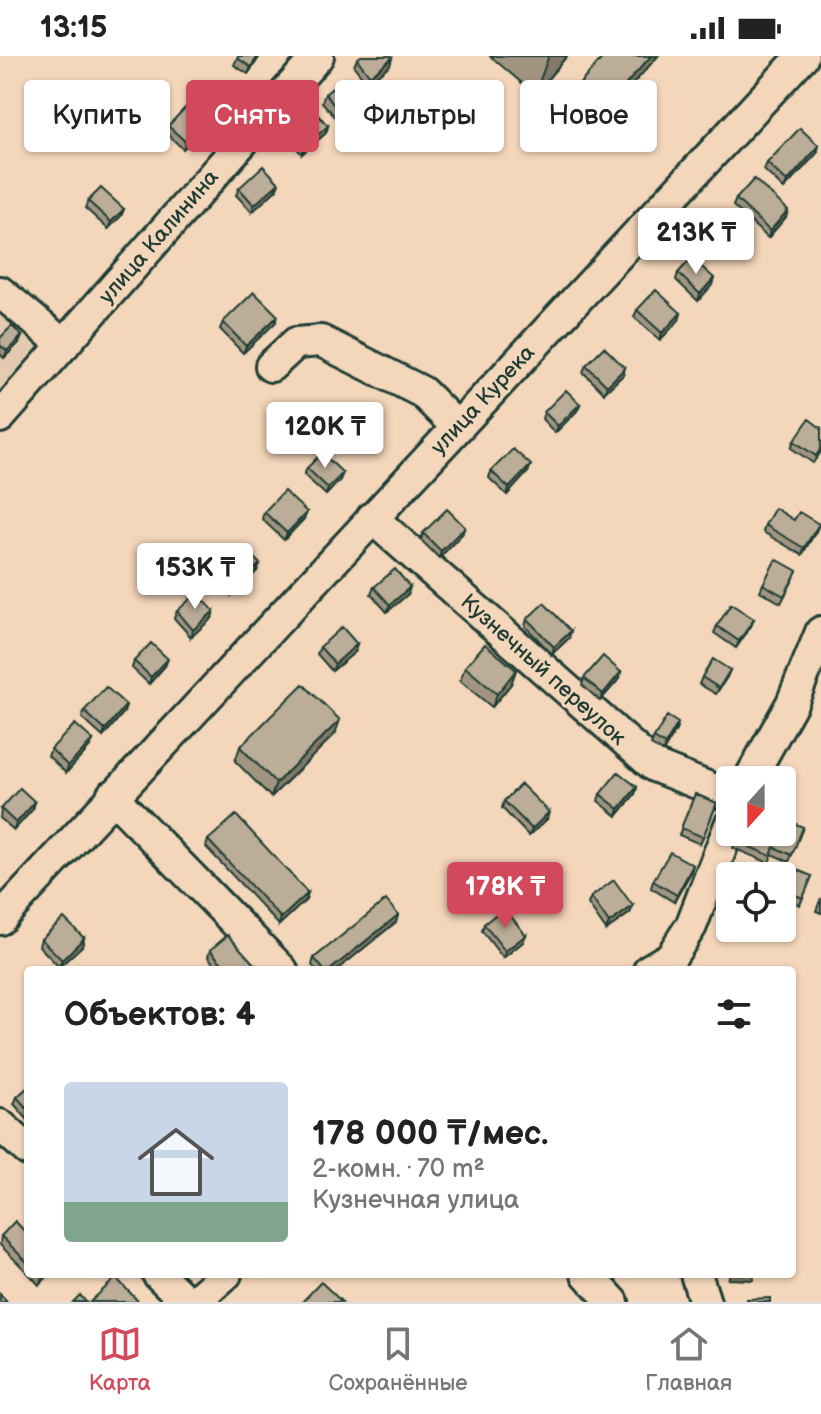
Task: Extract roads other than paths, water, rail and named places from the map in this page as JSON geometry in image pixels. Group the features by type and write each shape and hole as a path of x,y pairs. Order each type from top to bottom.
{"street":[{"name":"улица Калинина","path":"0,417 318,56"},
{"name":"улица Курека","path":"0,919 803,56"},
{"path":"0,292 64,345"},
{"path":"271,366 296,343 321,341 422,392 457,427"},
{"name":"Кузнечный переулок","path":"372,518 654,766 716,790"},
{"path":"757,766 792,703 821,632"},
{"path":"112,796 278,966"},
{"path":"656,966 671,957 691,926 722,846"},
{"path":"0,1125 24,1146"},
{"path":"162,1278 187,1302"},
{"path":"194,1302 221,1278"},
{"path":"591,1278 613,1302"},
{"path":"697,1278 705,1302"}]}
